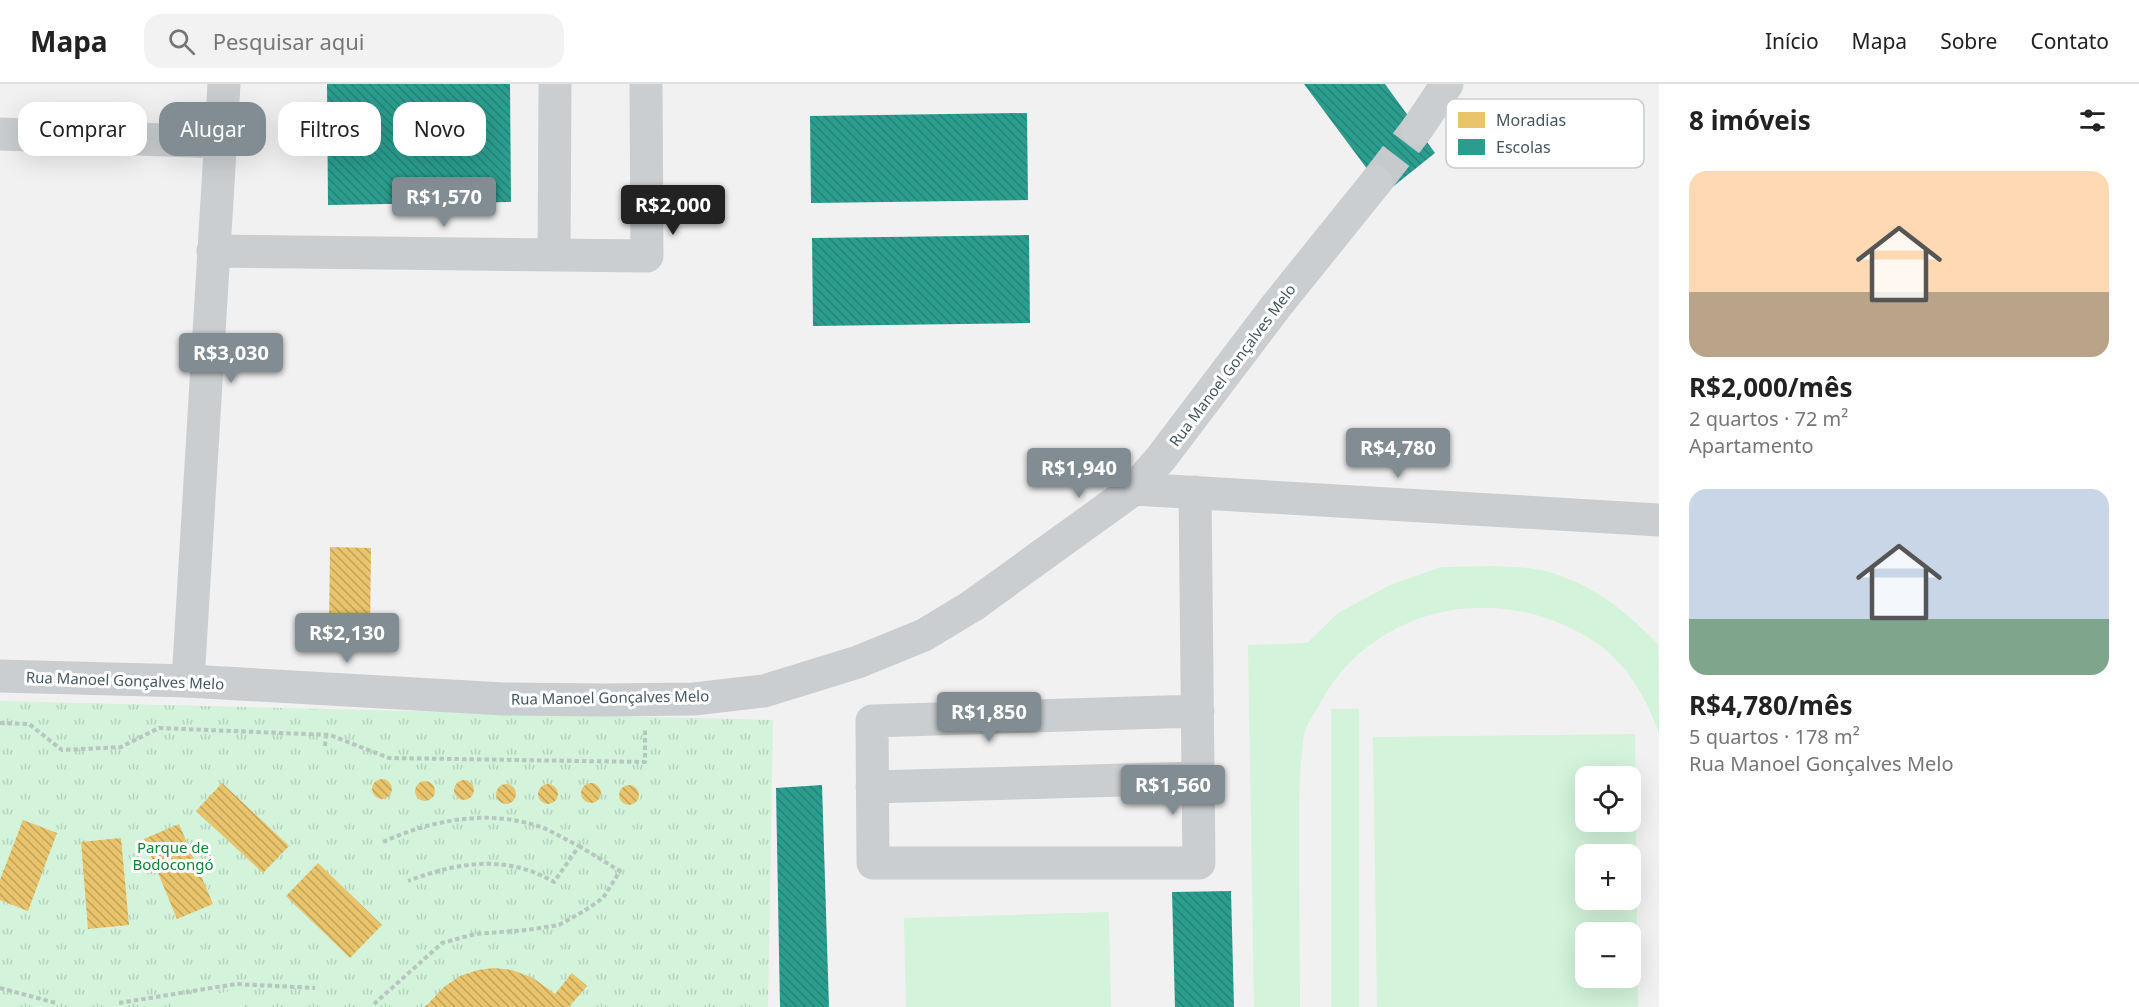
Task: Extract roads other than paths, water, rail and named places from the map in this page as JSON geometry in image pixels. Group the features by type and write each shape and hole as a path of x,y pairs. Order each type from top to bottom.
{"street":[{"path":"223,102 224,84"},
{"path":"554,255 555,84"},
{"path":"213,251 647,256 646,84"},
{"path":"1417,129 1447,84"},
{"path":"0,134 159,140"},
{"path":"188,681 219,156"},
{"name":"Rua Manoel Gonçalves Melo","path":"0,676 188,681 504,699 645,700 694,699 764,691 858,662 924,635 1020,573 1134,489 1161,458 1277,305 1376,182"},
{"path":"1134,489 1659,520"},
{"path":"1196,492 1200,863 873,863 872,721 1198,711"},
{"path":"872,787 1198,778"}],"tunnel":[{"path":"1376,182 1417,129"}],"park label":[{"name":"Parque de Bodocongó","path":"173,856"}]}
